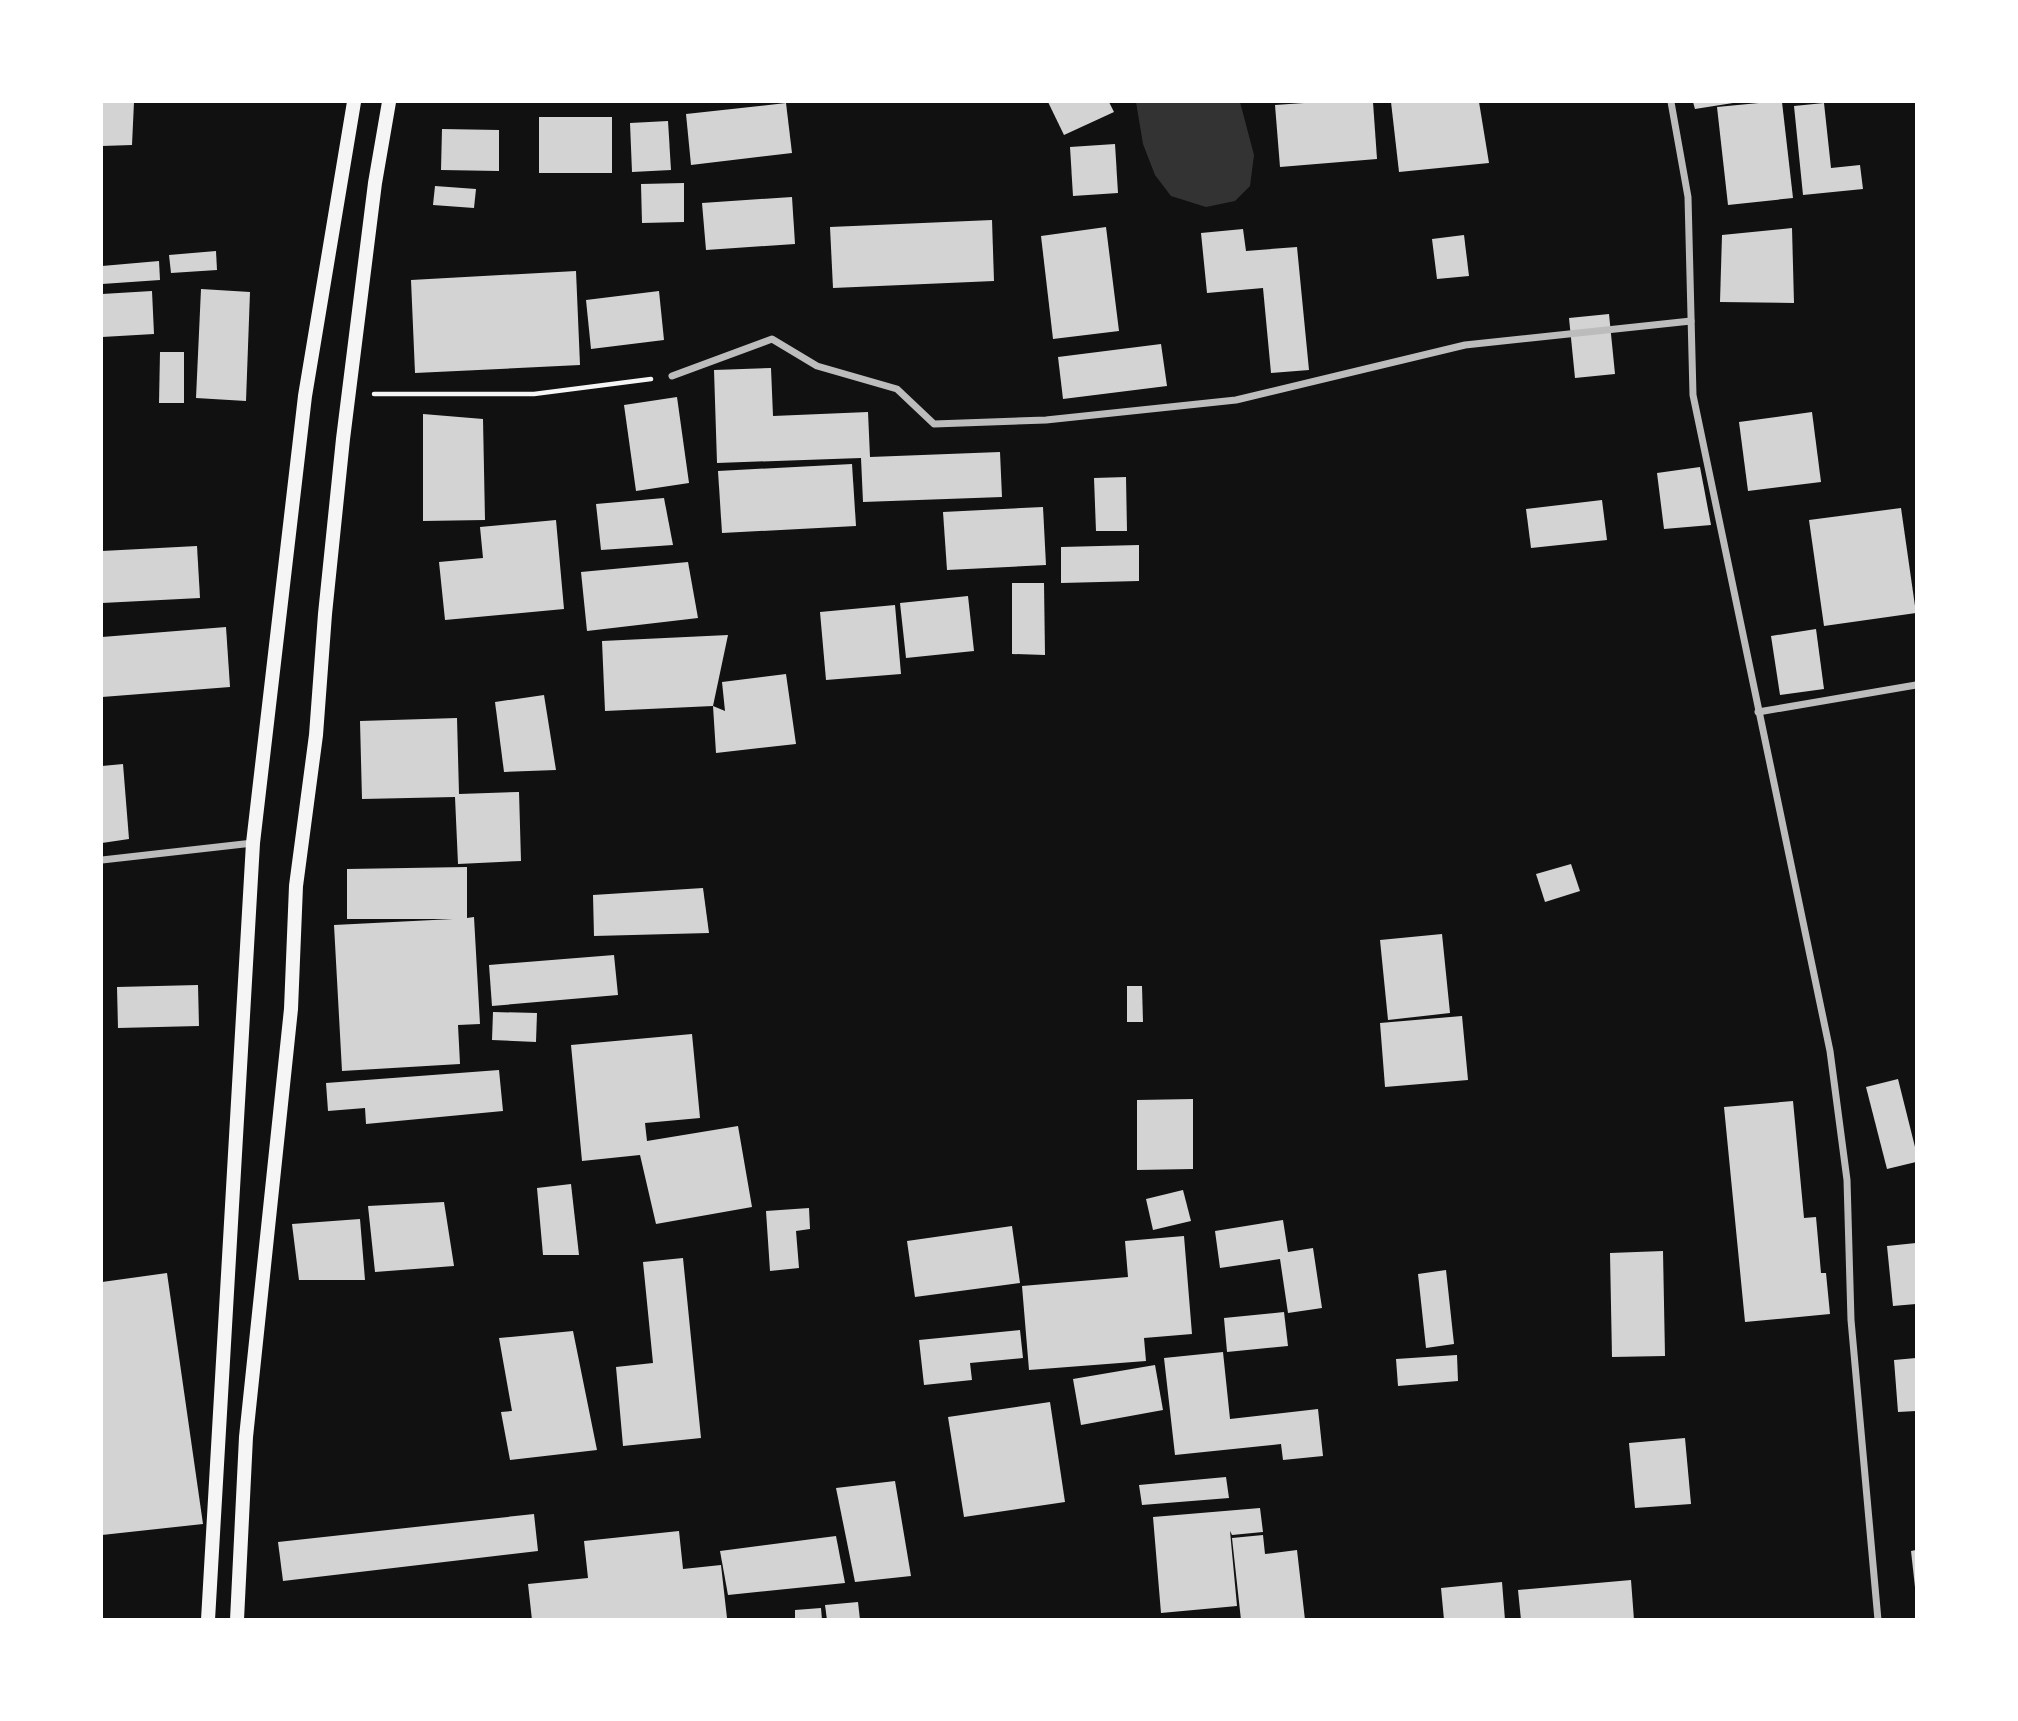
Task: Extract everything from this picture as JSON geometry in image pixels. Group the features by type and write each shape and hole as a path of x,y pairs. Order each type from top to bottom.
{"main road":[{"path":"208,1619 253,843 305,396 354,102"},
{"path":"237,1619 246,1437 291,1009 296,886 316,735 325,614 348,394 375,183 389,102"}],"street":[{"path":"1671,102 1688,198 1693,395 1830,1051 1847,1180 1851,1320 1878,1619"},
{"path":"672,376 772,339 817,366 897,389 934,424 1046,420 1236,400 1465,345 1691,321"},
{"path":"1758,712 1916,685"},
{"path":"102,860 253,843"}],"path":[{"path":"348,394 534,394 672,376"}],"shaded area":[{"path":"1136,102 1240,102 1254,155 1250,186 1235,201 1206,207 1171,196 1155,175 1143,144"}],"building":[{"path":"102,102 134,102 132,145 102,146"},
{"path":"1048,102 1109,102 1114,112 1064,135"},
{"path":"1373,102 1377,159 1280,167 1275,105"},
{"path":"1391,102 1479,102 1489,163 1399,172"},
{"path":"1693,102 1732,102 1733,103 1695,109"},
{"path":"1782,102 1793,198 1728,205 1717,107"},
{"path":"786,103 792,153 691,165 686,114"},
{"path":"1824,103 1831,168 1860,165 1863,189 1803,195 1794,106"},
{"path":"539,117 612,117 612,173 539,173"},
{"path":"668,121 671,170 632,172 630,123"},
{"path":"442,129 499,130 499,171 441,170"},
{"path":"1115,144 1118,193 1073,196 1070,147"},
{"path":"684,183 684,222 642,223 641,184"},
{"path":"435,186 476,189 474,208 433,205"},
{"path":"792,197 795,244 706,250 702,203"},
{"path":"992,220 994,281 833,288 830,227"},
{"path":"1106,227 1119,331 1053,339 1041,236"},
{"path":"1792,228 1794,303 1720,302 1722,235"},
{"path":"1243,229 1246,251 1297,247 1309,370 1271,373 1263,288 1207,293 1201,233"},
{"path":"1464,235 1469,276 1437,279 1432,239"},
{"path":"216,251 217,270 171,273 169,255"},
{"path":"159,261 160,280 102,284 102,266"},
{"path":"576,271 580,365 415,373 411,280"},
{"path":"201,289 250,292 246,401 196,398"},
{"path":"152,291 154,334 102,337 102,294"},
{"path":"659,291 664,340 591,349 586,300"},
{"path":"1609,314 1615,374 1575,378 1569,318"},
{"path":"1161,344 1167,386 1063,399 1058,357"},
{"path":"160,352 184,352 184,403 159,403"},
{"path":"771,368 773,416 868,412 870,457 1000,452 1002,497 863,502 861,458 717,463 714,370"},
{"path":"677,397 689,483 636,491 624,405"},
{"path":"1812,412 1821,482 1748,491 1739,422"},
{"path":"423,414 483,419 485,520 423,521"},
{"path":"852,464 856,526 722,533 718,471"},
{"path":"1700,467 1711,525 1664,529 1657,473"},
{"path":"1126,477 1127,531 1096,531 1094,478"},
{"path":"664,498 673,545 601,550 596,504"},
{"path":"1602,500 1607,540 1531,548 1526,509"},
{"path":"1043,507 1046,565 947,570 943,512"},
{"path":"1901,508 1916,613 1824,626 1809,520"},
{"path":"556,520 564,609 445,620 439,562 483,558 480,527"},
{"path":"1139,545 1139,581 1061,583 1061,547"},
{"path":"197,546 200,598 102,603 102,551"},
{"path":"688,562 698,618 587,631 581,572"},
{"path":"1012,583 1044,583 1045,655 1012,654"},
{"path":"968,596 974,651 906,658 900,603"},
{"path":"895,605 901,674 826,680 820,612"},
{"path":"226,627 230,687 102,697 102,637"},
{"path":"1816,629 1824,689 1780,695 1771,636"},
{"path":"728,635 713,706 605,711 602,641"},
{"path":"786,674 796,744 716,753 713,706 725,711 722,682"},
{"path":"544,695 556,770 504,772 495,702"},
{"path":"457,718 459,794 519,792 521,861 458,864 455,797 362,799 360,721"},
{"path":"123,764 129,839 102,843 102,766"},
{"path":"1571,864 1580,891 1545,902 1536,874"},
{"path":"467,867 467,918 474,917 480,1024 458,1025 460,1064 342,1071 334,925 453,919 347,919 347,869"},
{"path":"703,888 709,933 594,936 593,895"},
{"path":"1442,934 1450,1013 1388,1020 1380,940"},
{"path":"614,955 618,995 492,1006 489,965"},
{"path":"198,985 199,1026 118,1028 117,987"},
{"path":"1127,986 1142,986 1143,1022 1127,1022"},
{"path":"493,1012 537,1013 536,1042 492,1040"},
{"path":"1462,1016 1468,1080 1385,1087 1380,1023"},
{"path":"692,1034 700,1118 645,1123 647,1141 738,1126 752,1207 656,1224 640,1155 582,1161 571,1045"},
{"path":"499,1070 503,1111 366,1124 365,1108 328,1111 326,1083"},
{"path":"1898,1079 1916,1151 1916,1162 1887,1169 1866,1087"},
{"path":"1193,1099 1193,1169 1137,1170 1137,1100"},
{"path":"1793,1101 1804,1218 1816,1217 1821,1273 1826,1273 1830,1314 1745,1322 1724,1107"},
{"path":"571,1184 579,1255 543,1255 537,1188"},
{"path":"1183,1190 1191,1221 1153,1230 1146,1199"},
{"path":"444,1202 454,1266 375,1272 368,1206"},
{"path":"809,1208 810,1229 796,1231 799,1268 770,1271 766,1211"},
{"path":"360,1219 365,1280 299,1280 292,1224"},
{"path":"1283,1220 1288,1252 1313,1248 1322,1308 1288,1313 1280,1259 1220,1268 1215,1231"},
{"path":"1012,1226 1020,1283 915,1297 907,1241"},
{"path":"1184,1236 1192,1334 1144,1338 1146,1361 1029,1370 1022,1286 1128,1277 1125,1241"},
{"path":"1916,1243 1916,1304 1893,1306 1887,1246"},
{"path":"1663,1251 1665,1356 1612,1357 1610,1253"},
{"path":"683,1258 701,1438 623,1446 616,1367 653,1363 643,1262"},
{"path":"1446,1270 1454,1344 1426,1348 1418,1274"},
{"path":"167,1273 203,1524 102,1535 102,1282"},
{"path":"1284,1312 1288,1346 1227,1352 1224,1318"},
{"path":"1020,1330 1023,1358 970,1363 972,1380 924,1385 919,1340"},
{"path":"573,1331 597,1450 510,1460 501,1412 512,1411 499,1338"},
{"path":"1223,1352 1230,1419 1318,1409 1323,1456 1283,1460 1281,1444 1175,1455 1164,1358"},
{"path":"1457,1355 1458,1381 1398,1386 1396,1359"},
{"path":"1916,1358 1916,1411 1898,1412 1894,1360"},
{"path":"1155,1365 1163,1410 1081,1425 1073,1379"},
{"path":"1050,1402 1065,1502 964,1517 948,1417"},
{"path":"1685,1438 1691,1504 1635,1508 1629,1443"},
{"path":"1226,1477 1229,1498 1142,1505 1139,1485"},
{"path":"895,1481 911,1576 855,1582 836,1488"},
{"path":"1260,1508 1263,1532 1232,1535 1230,1531 1237,1606 1161,1613 1153,1517"},
{"path":"534,1514 538,1551 283,1581 278,1542"},
{"path":"679,1531 683,1569 721,1565 727,1618 532,1620 528,1584 588,1578 584,1541"},
{"path":"1263,1535 1265,1554 1297,1550 1305,1620 1241,1620 1232,1538"},
{"path":"836,1536 845,1583 728,1595 720,1551"},
{"path":"1916,1550 1916,1587 1915,1587 1911,1551"},
{"path":"1631,1580 1634,1620 1521,1620 1518,1590"},
{"path":"1502,1582 1505,1620 1444,1620 1441,1588"},
{"path":"858,1602 860,1620 827,1620 825,1605"},
{"path":"821,1608 822,1620 795,1620 795,1610"}]}
